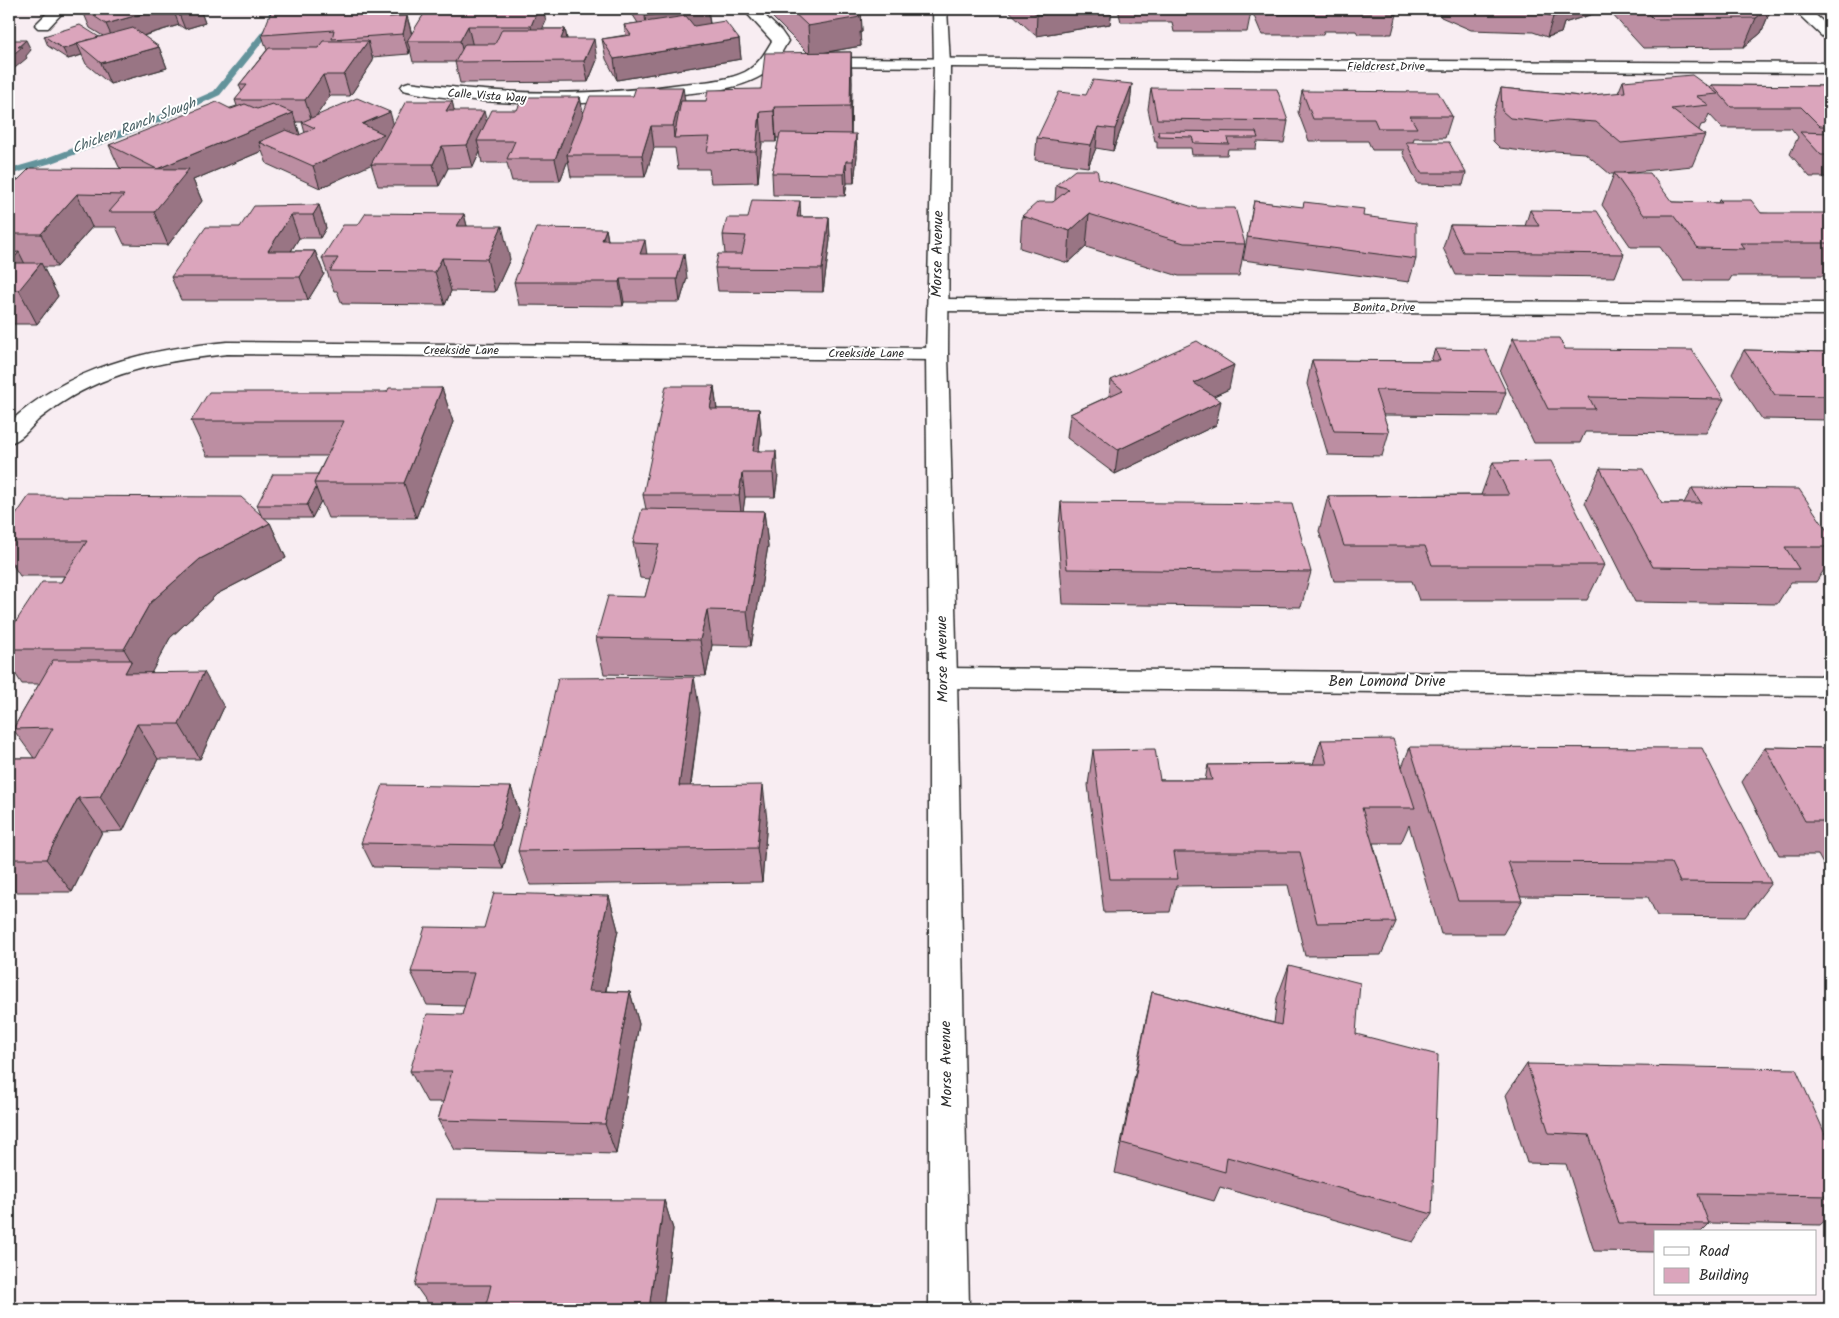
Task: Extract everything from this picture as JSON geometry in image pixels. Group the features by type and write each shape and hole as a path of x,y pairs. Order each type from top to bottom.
{"street":[{"path":"43,24 59,9"},
{"name":"Calle Vista Way","path":"409,87 501,98 548,100 658,94 735,81 752,74 768,62 780,41 776,34 750,9"},
{"name":"Morse Avenue","path":"940,9 942,64 937,354 943,678 949,1309"},
{"path":"1800,9 1830,36"},
{"path":"768,62 942,64"},
{"name":"Fieldcrest Drive","path":"942,64 1830,68"},
{"name":"Bonita Drive","path":"937,305 1830,309"},
{"name":"Creekside Lane","path":"9,436 21,422 44,404 100,374 164,355 196,350 227,348 937,354"},
{"name":"Ben Lomond Drive","path":"943,678 1830,686"}],"building":[{"path":"83,9 159,9 106,24"},
{"path":"318,9 391,10 389,17 407,16 403,34 332,39 334,30 262,35 271,12"},
{"path":"427,9 538,9 531,26 468,26 460,41 407,41"},
{"path":"640,9 689,9 645,16"},
{"path":"790,9 850,9 860,17 808,26"},
{"path":"1030,9 1081,9 1037,15"},
{"path":"1176,9 1249,9 1251,12 1177,12"},
{"path":"1263,9 1393,9 1397,14 1362,14 1360,11 1325,10 1327,15 1266,14"},
{"path":"1473,9 1565,9 1568,12 1553,17 1540,12"},
{"path":"1644,9 1768,9 1756,18 1654,19"},
{"path":"686,16 694,26 725,21 739,39 614,59 602,39 631,35 624,25"},
{"path":"80,25 99,37 63,49 44,36"},
{"path":"133,28 159,47 101,63 77,43"},
{"path":"502,29 565,29 561,39 594,39 584,61 455,62 465,44 495,44"},
{"path":"9,40 26,40 18,47 22,47 9,58"},
{"path":"323,41 368,41 344,75 323,75 305,100 235,100 247,85 239,85 269,48 318,48"},
{"path":"851,52 850,106 774,107 774,111 760,112 756,151 707,152 710,137 674,138 681,101 706,101 708,90 761,89 765,53"},
{"path":"1692,75 1718,94 1696,96 1709,105 1671,109 1705,135 1621,143 1596,122 1565,120 1548,122 1510,118 1502,111 1501,88 1580,96 1625,92 1623,81"},
{"path":"1093,80 1132,84 1115,129 1098,127 1091,145 1037,138 1059,92 1086,95"},
{"path":"1712,85 1830,86 1830,126 1820,126 1801,107 1731,107"},
{"path":"636,87 683,87 673,126 651,126 642,155 567,155 590,96 633,96"},
{"path":"1151,88 1277,89 1288,121 1157,119"},
{"path":"1302,91 1438,92 1452,116 1410,116 1417,128 1378,128 1374,119 1313,119"},
{"path":"523,97 580,97 555,159 507,159 515,141 477,141 492,110 517,110"},
{"path":"357,98 390,112 362,124 384,134 313,166 259,142 286,130 299,135 315,128 302,122"},
{"path":"406,101 452,101 446,111 484,111 467,145 442,146 433,164 371,164"},
{"path":"217,102 231,109 245,104 257,109 272,104 293,113 157,169 109,145"},
{"path":"1158,131 1256,132 1258,138 1227,138 1229,144 1194,143 1192,137 1159,136"},
{"path":"1800,132 1830,133 1830,155 1821,155"},
{"path":"780,133 856,134 853,161 846,161 844,174 772,173"},
{"path":"1406,142 1449,142 1466,173 1421,173"},
{"path":"30,168 189,169 154,212 109,212 124,195 77,194 41,234 9,234 9,180 18,180"},
{"path":"1075,170 1097,170 1099,179 1197,208 1235,208 1245,244 1184,243 1089,214 1070,231 1022,216 1038,202 1053,202 1069,189 1056,185"},
{"path":"1614,173 1650,173 1672,202 1722,203 1719,200 1751,200 1761,213 1826,213 1830,217 1830,243 1740,243 1745,249 1698,248 1673,215 1644,215"},
{"path":"752,200 800,201 797,217 829,217 822,269 715,268 718,254 742,254 746,236 723,235 727,218 748,218"},
{"path":"1254,201 1303,207 1304,202 1364,209 1363,216 1416,223 1416,259 1247,237"},
{"path":"319,205 313,215 291,215 268,251 315,251 300,277 171,277 206,227 240,227 254,206"},
{"path":"1530,210 1597,211 1624,254 1463,252 1450,225 1539,226"},
{"path":"366,213 464,214 457,226 502,226 487,259 442,258 435,272 330,271 338,258 322,258 343,225 358,225"},
{"path":"536,228 606,229 602,240 645,240 640,254 684,254 677,279 620,279 619,282 514,282"},
{"path":"19,252 10,263 41,263 19,290 9,290 9,253"},
{"path":"1513,338 1559,338 1565,349 1692,350 1724,399 1589,397 1595,409 1548,409"},
{"path":"1197,341 1234,365 1194,383 1221,401 1118,450 1070,414 1123,390 1111,380"},
{"path":"1435,349 1486,350 1506,392 1375,390 1389,432 1334,431 1312,360 1440,361"},
{"path":"1744,350 1830,352 1830,396 1775,395"},
{"path":"666,386 714,386 710,409 759,409 753,451 776,451 773,473 742,473 739,495 643,495"},
{"path":"389,388 442,388 404,483 314,483 344,421 191,421 209,392 387,392"},
{"path":"1551,461 1604,565 1432,565 1425,546 1344,546 1328,496 1509,495 1493,462"},
{"path":"1600,468 1643,469 1662,503 1701,503 1692,488 1799,489 1830,535 1830,547 1785,547 1799,569 1653,567"},
{"path":"273,474 318,474 314,483 316,488 307,505 257,505"},
{"path":"29,496 241,497 270,523 200,559 150,603 124,649 9,649 9,632 42,582 61,582 87,541 9,541 9,525"},
{"path":"1061,502 1292,504 1311,572 1067,569"},
{"path":"642,509 764,511 747,611 707,610 700,640 596,638 608,596 645,597 659,544 633,543"},
{"path":"53,660 132,660 125,673 204,672 179,724 137,724 100,797 78,798 46,859 9,859 9,822 11,819 9,819 9,758 36,758 53,728 13,729"},
{"path":"694,677 679,786 763,785 757,848 518,851 558,678"},
{"path":"1393,739 1415,808 1362,808 1396,922 1317,923 1300,852 1174,852 1178,879 1110,879 1093,750 1155,749 1160,780 1212,780 1208,765 1327,764 1321,740"},
{"path":"1410,747 1702,748 1771,883 1680,882 1671,863 1508,862 1522,901 1458,901"},
{"path":"1765,747 1830,748 1830,821 1805,821"},
{"path":"383,785 511,787 494,845 361,843"},
{"path":"494,893 609,896 588,991 630,992 605,1124 438,1120 452,1071 410,1071 427,1014 462,1015 474,973 411,972 425,927 484,928"},
{"path":"1289,965 1360,983 1356,1034 1438,1055 1432,1214 1227,1157 1225,1172 1122,1143 1152,992 1281,1025"},
{"path":"1527,1064 1796,1069 1830,1145 1830,1196 1698,1194 1709,1224 1619,1223 1589,1135 1549,1133"},
{"path":"436,1199 664,1200 649,1309 485,1309 491,1285 415,1285"}],"waterway":[{"name":"Chicken Ranch Slough","path":"9,172 51,160 157,120 217,93 272,24 273,9"}]}
